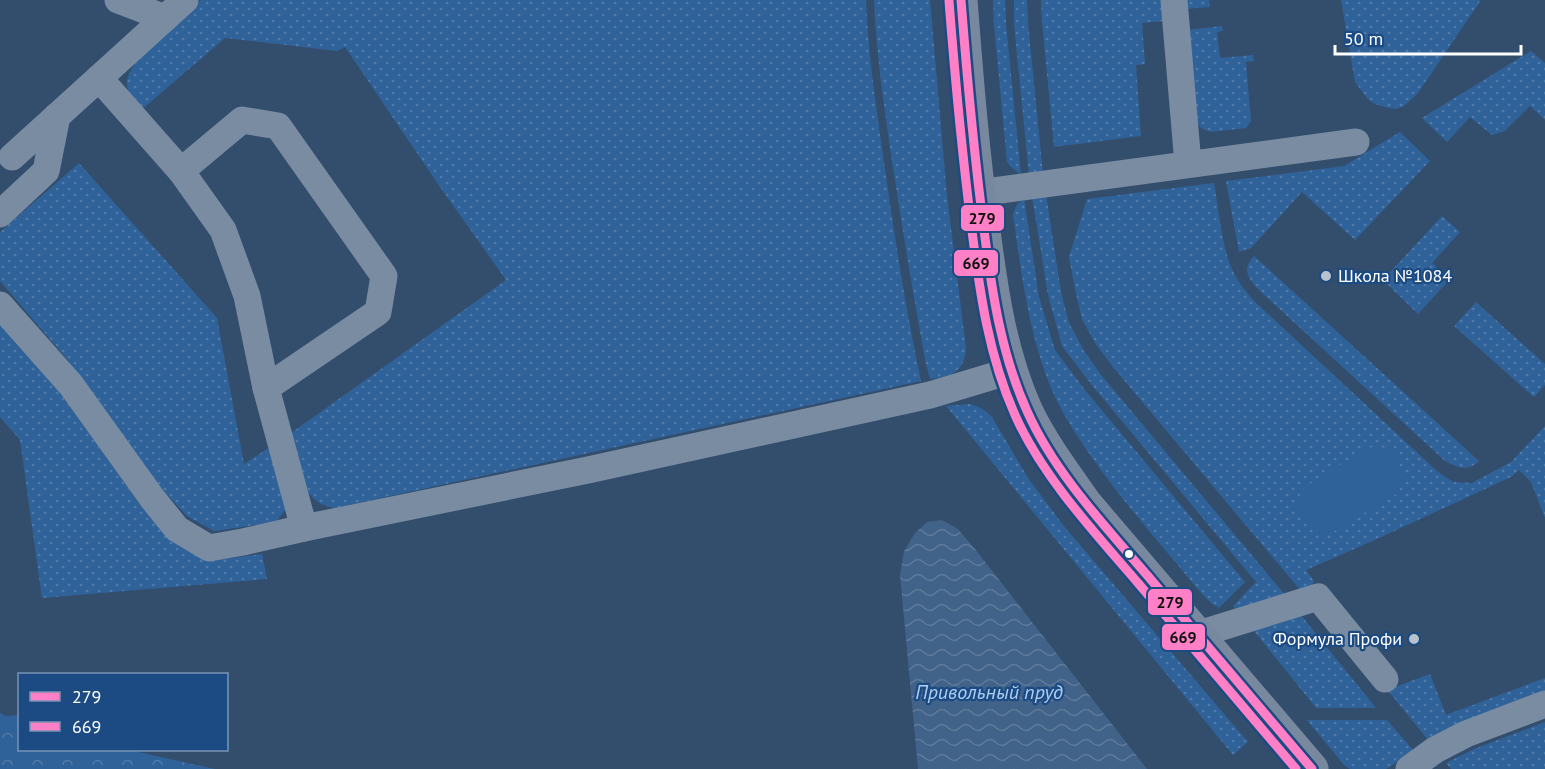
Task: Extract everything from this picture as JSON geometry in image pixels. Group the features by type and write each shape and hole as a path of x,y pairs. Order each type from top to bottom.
{"main road":[{"path":"961,0 978,193 993,301 1010,371 1028,413 1053,458 1086,504 1312,769"}],"street":[{"path":"118,0 165,18"},
{"path":"12,157 185,0"},
{"path":"1174,0 1188,164"},
{"path":"99,78 181,171 223,230 247,296 266,388 304,528"},
{"path":"0,214 46,171 57,116"},
{"path":"181,171 242,120 278,126 384,276 378,312 266,388"},
{"path":"978,193 1356,142"},
{"path":"0,305 71,385 177,529 209,548 588,470 908,400 1010,371"},
{"path":"1198,634 1318,597 1385,679"},
{"path":"1409,769 1435,750 1466,734 1545,704"}],"green space":[{"path":"201,0 866,0 873,84 889,196 921,381 335,508 320,503 308,492 291,433 506,280 345,47 337,51 225,38 141,110 132,98 127,85 135,64 156,40"},
{"path":"874,0 930,0 947,196 966,348 960,368 956,372 938,378 930,379 912,286 883,97"},
{"path":"993,0 1005,0 1021,175 1007,162"},
{"path":"1014,0 1027,0 1043,174 1029,175 1014,24"},
{"path":"1041,0 1163,0 1165,21 1142,23 1145,64 1136,65 1141,136 1054,147"},
{"path":"1184,0 1209,0 1210,7 1185,9"},
{"path":"1341,0 1481,0 1418,93 1404,106 1396,109 1373,103 1355,82"},
{"path":"1222,26 1223,31 1217,32 1220,58 1253,55 1254,61 1246,62 1251,121 1246,128 1211,132 1201,128 1195,119 1187,30"},
{"path":"1531,51 1545,63 1545,120 1530,106 1505,131 1492,135 1470,117 1447,142 1422,118"},
{"path":"1400,132 1430,161 1355,240 1302,192 1251,248 1239,252 1226,181 1344,166"},
{"path":"79,163 217,318 244,464 270,447 286,509 277,520 214,531 187,516 161,488 67,359 0,281 0,232"},
{"path":"1214,183 1225,249 1234,273 1244,289 1253,300 1437,471 1453,482 1472,483 1511,462 1545,426 1545,518 1531,482 1519,470 1511,477 1306,570 1314,581 1311,588 1301,591 1095,343 1082,319 1075,289 1069,257 1087,199"},
{"path":"1046,194 1061,292 1069,323 1084,351 1102,376 1286,596 1238,613 1233,606 1256,582 1062,346 1048,295 1032,196"},
{"path":"1024,198 1039,297 1055,350 1085,390 1245,582 1219,608 1202,594 1119,494 1077,436 1055,397 1033,330 1020,261 1013,215 1017,205"},
{"path":"1442,216 1460,232 1432,263 1450,279 1418,314 1383,280"},
{"path":"1254,256 1479,461 1471,467 1463,468 1445,461 1261,292 1250,279 1247,271"},
{"path":"1476,302 1545,364 1545,385 1534,397 1454,326"},
{"path":"0,321 62,395 141,506 169,538 206,561 262,554 267,579 42,598 20,440 0,417"},
{"path":"969,404 982,409 992,417 1028,478 1063,525 1248,742 1233,755 946,406"},
{"path":"1378,446 1391,453 1400,465 1402,479 1398,493 1328,535 1312,529 1298,507 1299,497 1304,489 1368,448"},
{"path":"1300,614 1376,708 1316,708 1254,631"},
{"path":"1430,674 1446,715 1545,678 1545,693 1429,741 1389,692 1395,687"},
{"path":"0,713 6,716 18,715 18,751 136,751 215,769 0,769"},
{"path":"1307,720 1387,720 1414,751 1386,769 1350,769 1344,765"},
{"path":"1545,722 1545,769 1451,769 1446,763 1474,749"}],"water":[{"name":"Привольный пруд","path":"942,520 958,529 975,549 1147,769 918,769 900,575 904,551 915,533 927,522"}],"transit line":[{"name":"279","path":"961,0 968,87 990,276 1010,367 1027,411 1038,434 1065,477 1312,769"},
{"name":"669","path":"949,1 962,145 978,278 998,371 1015,415 1026,438 1070,503 1296,769"}],"place":[{"name":"Школа №1084","path":"1326,276"},
{"name":"Формула Профи","path":"1414,639"}]}
